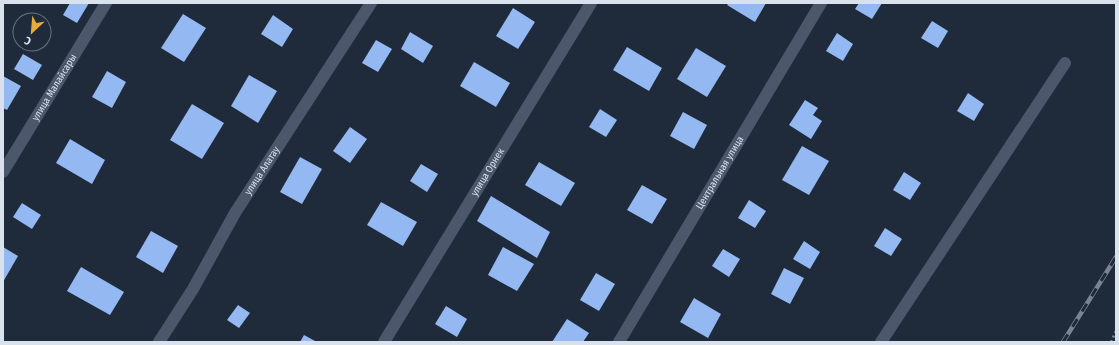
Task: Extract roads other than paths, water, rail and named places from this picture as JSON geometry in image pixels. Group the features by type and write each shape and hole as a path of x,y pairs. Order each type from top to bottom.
{"street":[{"name":"улица Малайсары","path":"3,172 106,3"},
{"name":"улица Алатау","path":"159,342 193,289 235,213 371,3"},
{"name":"улица Орнек","path":"384,342 591,3"},
{"name":"Центральная улица","path":"618,342 821,3"},
{"path":"881,342 1066,63"}],"railway":[{"path":"1063,342 1116,257"}]}
